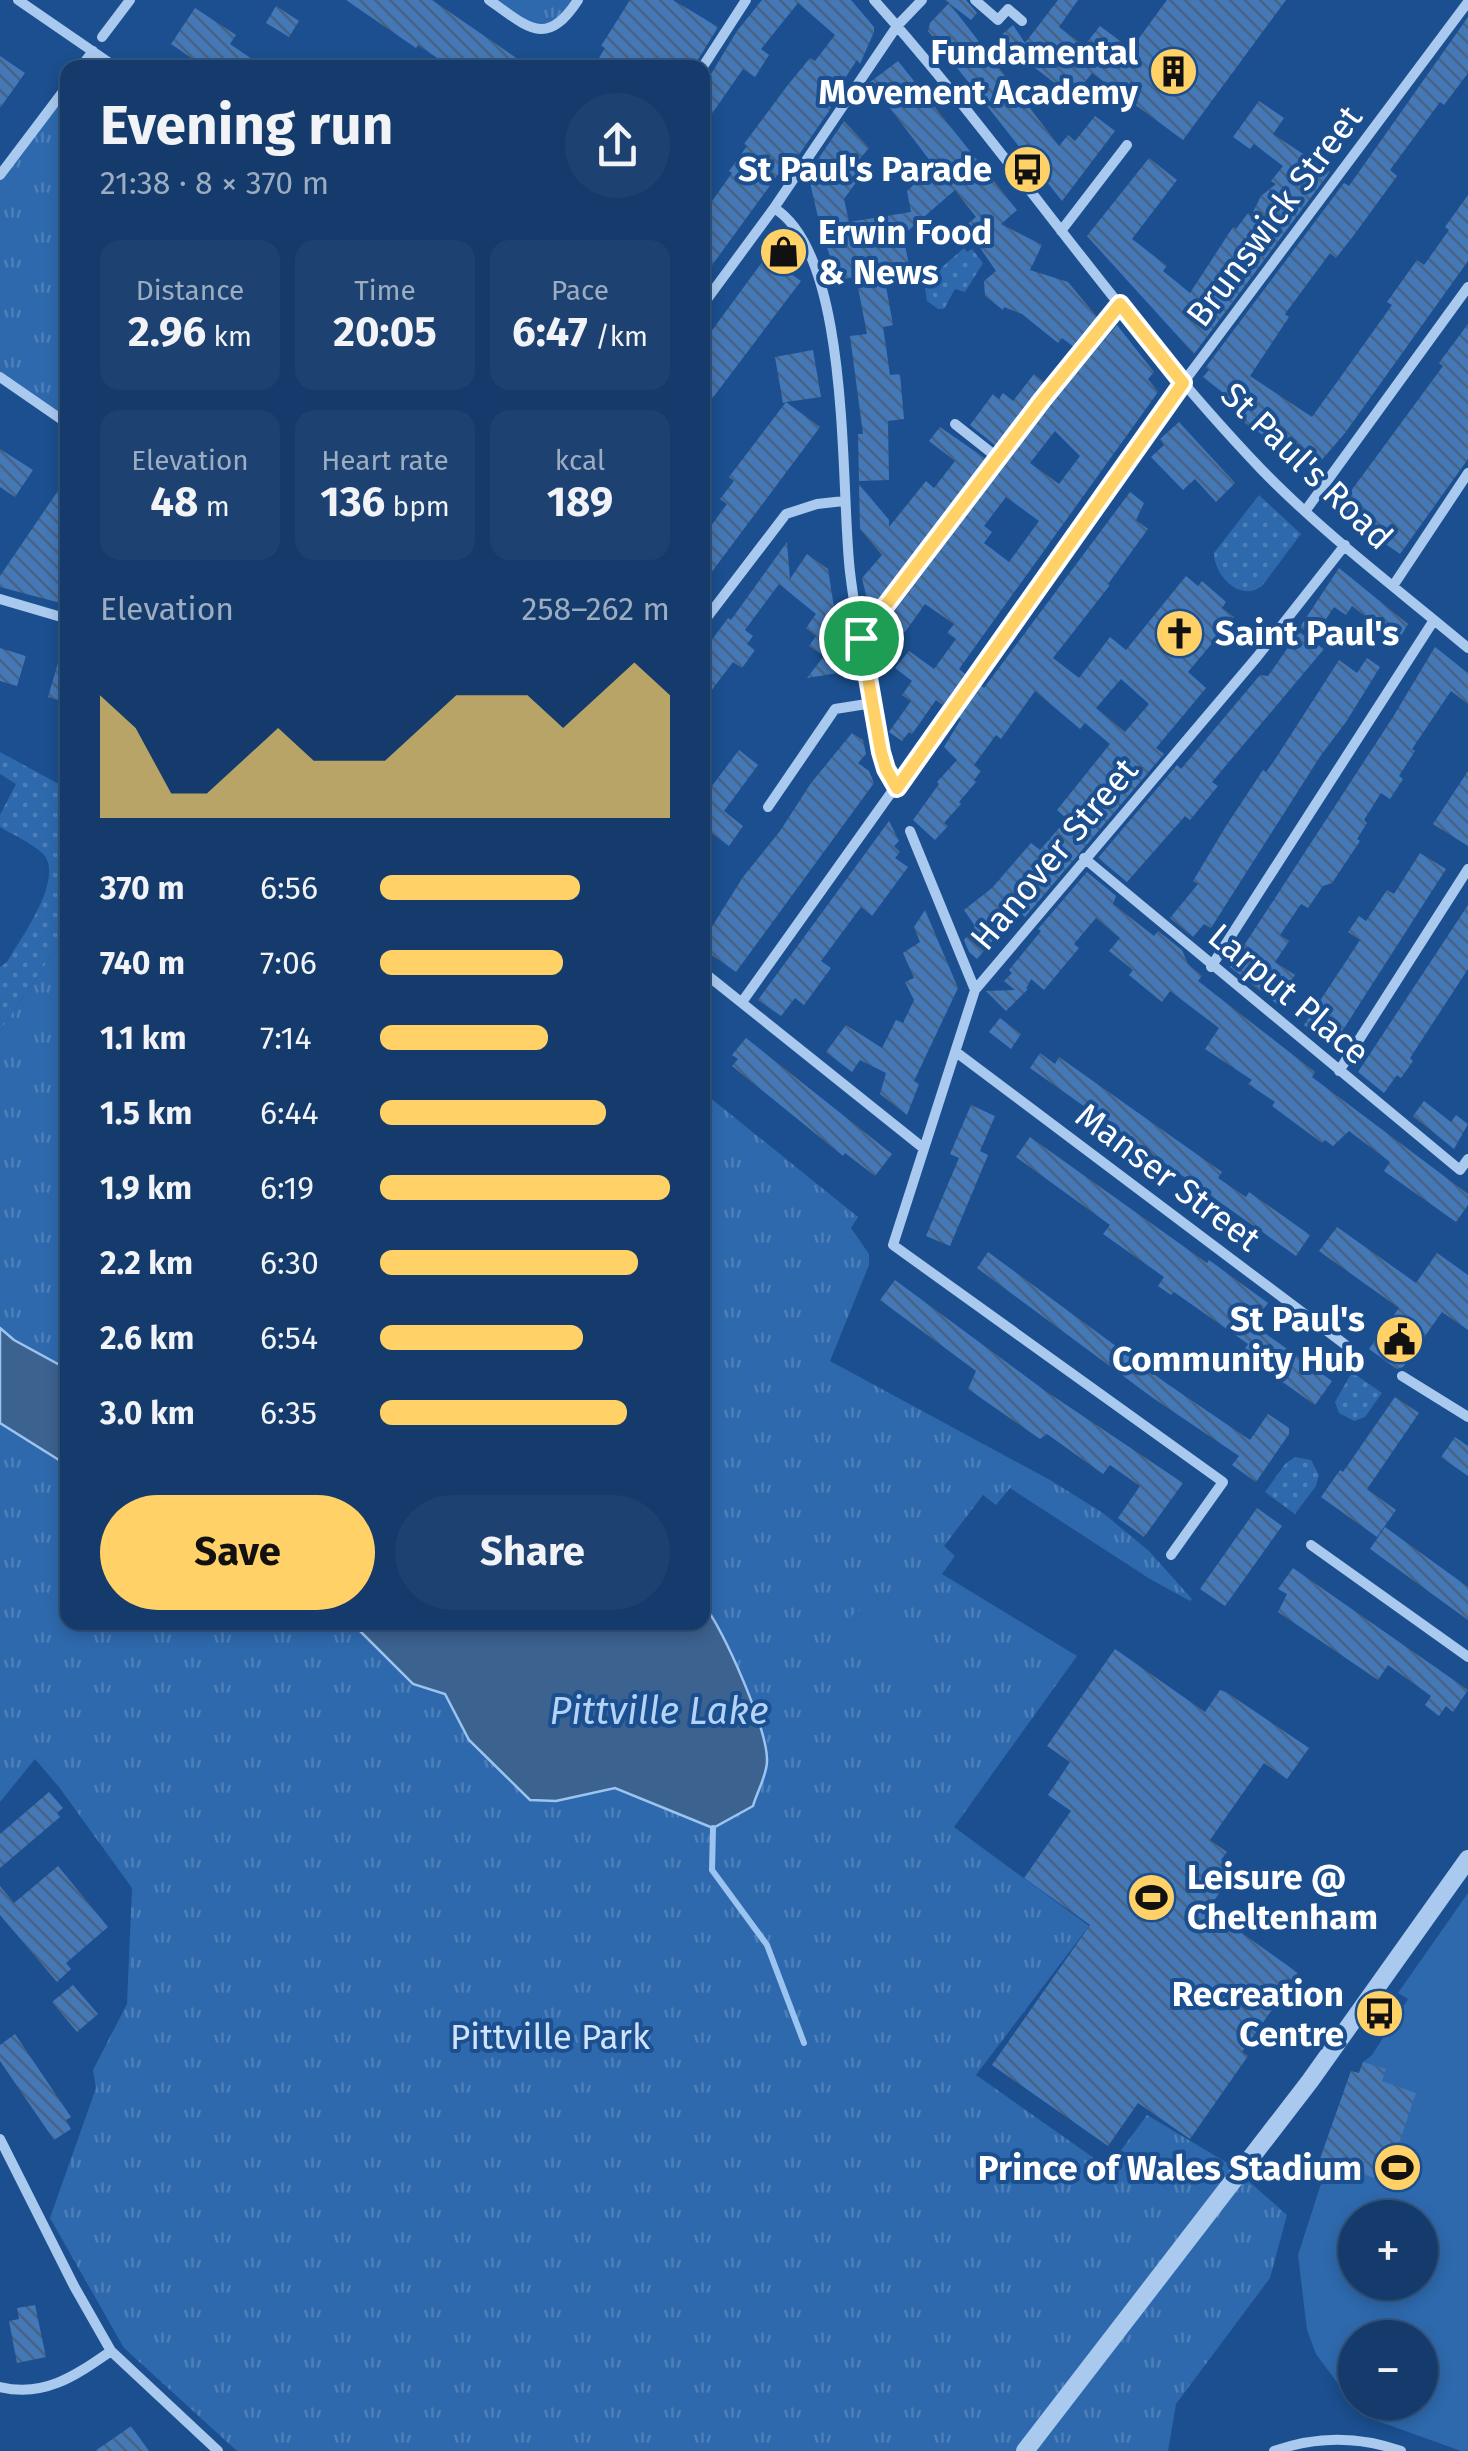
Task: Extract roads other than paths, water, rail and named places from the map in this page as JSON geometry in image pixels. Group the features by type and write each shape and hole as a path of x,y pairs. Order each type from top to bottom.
{"street":[{"path":"18,0 107,60"},
{"path":"102,37 130,0"},
{"path":"489,0 528,27 550,30 560,25 578,0"},
{"path":"707,60 746,0"},
{"name":"St Paul's Road","path":"874,0 1183,383 1263,471 1468,648"},
{"path":"710,295 898,26 922,0"},
{"path":"976,0 998,20 1008,9 1022,21"},
{"name":"Brunswick Street","path":"742,1002 1183,383 1468,2"},
{"path":"86,60 93,50"},
{"path":"0,175 60,96"},
{"path":"1062,231 1128,144"},
{"path":"774,208 799,230 822,293 842,413 850,573 886,769 897,788"},
{"path":"1306,510 1468,286"},
{"path":"861,638 1120,304"},
{"path":"0,377 60,418"},
{"path":"955,424 998,458"},
{"path":"1393,586 1468,473"},
{"path":"710,614 786,514 844,500"},
{"name":"Hanover Street","path":"1171,1555 1223,1482 893,1245 976,990 1345,545"},
{"path":"0,600 60,617"},
{"path":"1211,967 1434,620"},
{"path":"768,807 835,709 873,703"},
{"path":"910,831 976,990"},
{"name":"Larput Place","path":"1084,858 1460,1170 1468,1158"},
{"path":"1338,1072 1468,869"},
{"path":"710,976 922,1147"},
{"name":"Manser Street","path":"956,1052 1347,1346"},
{"path":"1402,1376 1468,1417"},
{"path":"1310,1544 1468,1658"},
{"path":"1025,2451 1310,2080 1468,1859"},
{"path":"0,2139 111,2351 218,2451"},
{"path":"0,2387 50,2387 65,2382 111,2351"},
{"path":"1274,2451 1328,2440 1368,2442 1402,2451"}],"water":[{"path":"0,1328 60,1365 60,1461 0,1423"},
{"name":"Pittville Lake","path":"710,1613 743,1680 760,1727 767,1761 764,1778 753,1806 713,1828 615,1788 556,1801 530,1800 469,1740 445,1694 413,1684 359,1630 710,1630"}],"waterway":[{"path":"713,1828 712,1870 767,1945 804,2043"}],"place":[{"name":"Fundamental Movement Academy","path":"1173,72"},
{"name":"St Paul's Parade","path":"1027,169"},
{"name":"Erwin Food & News","path":"783,252"},
{"name":"Saint Paul's","path":"1180,633"},
{"name":"St Paul's Community Hub","path":"1400,1339"},
{"name":"Leisure @ Cheltenham","path":"1152,1897"},
{"name":"Recreation Centre","path":"1379,2014"},
{"name":"Prince of Wales Stadium","path":"1397,2168"}],"park label":[{"name":"Pittville Park","path":"550,2037"}]}
